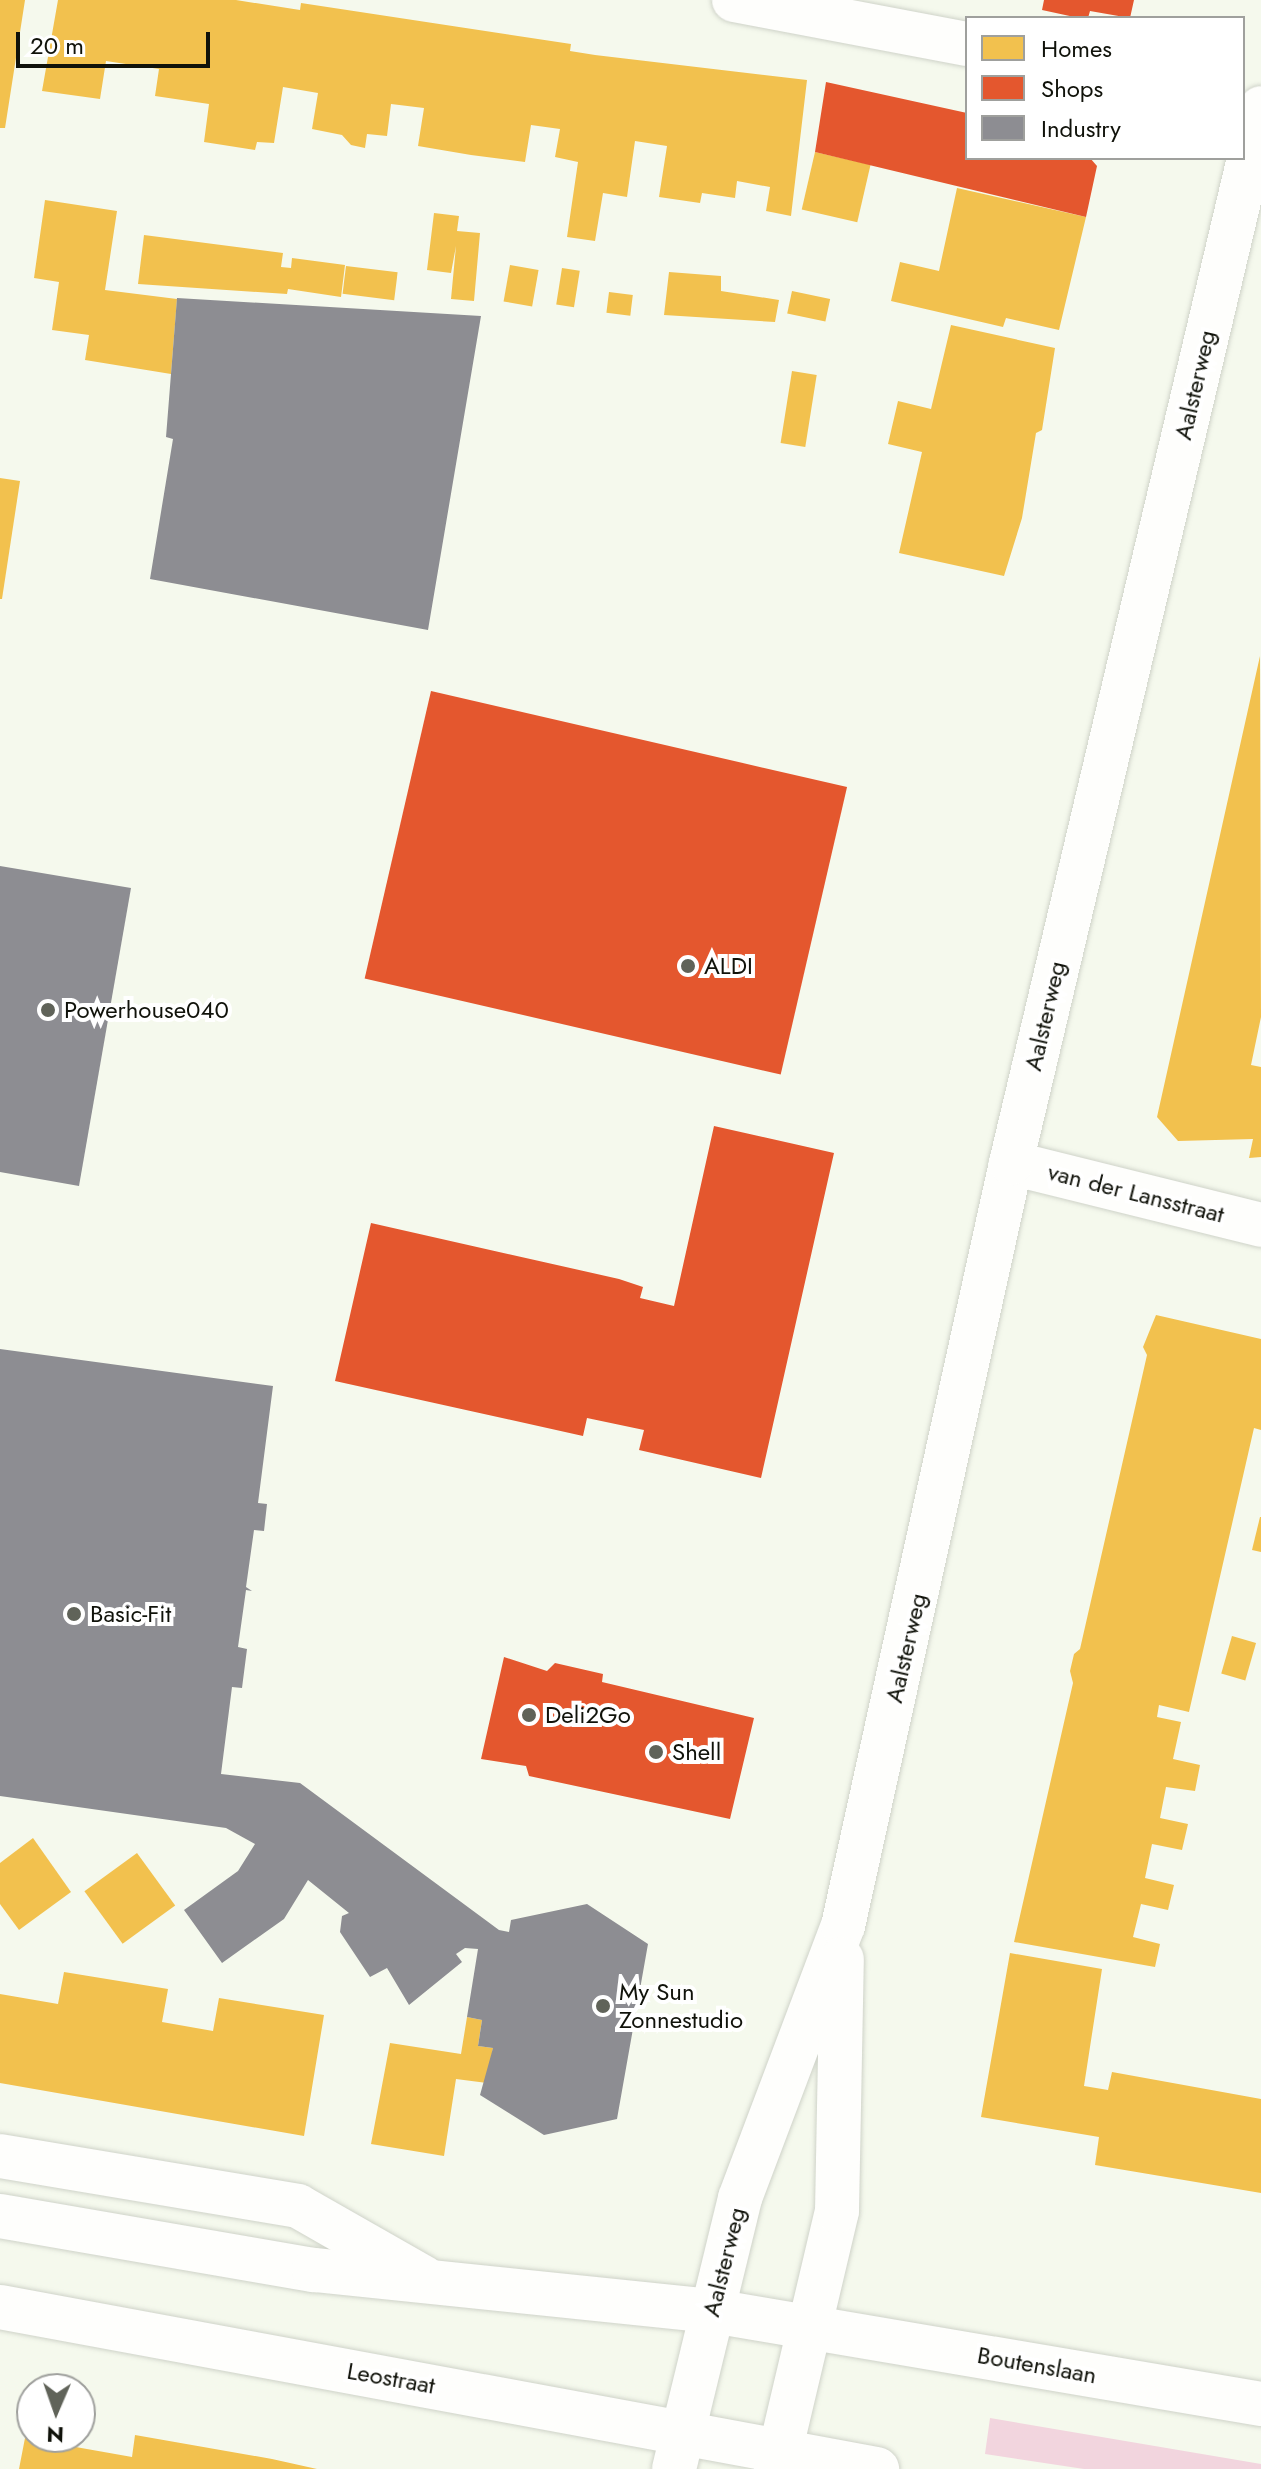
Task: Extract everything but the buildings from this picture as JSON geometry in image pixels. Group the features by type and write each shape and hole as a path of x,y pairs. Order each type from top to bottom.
{"main road":[{"path":"734,0 844,17 965,44"},
{"name":"Aalsterweg","path":"678,2451 740,2198 843,1926 1011,1163 1261,108"},
{"name":"van der Lansstraat","path":"1011,1163 1261,1225"},
{"name":"Aalsterweg","path":"779,2461 814,2327 837,2211 843,1926"},
{"path":"0,2156 298,2206 424,2278"},
{"path":"0,2216 314,2270 424,2278 713,2311 814,2327"},
{"name":"Leostraat","path":"0,2307 678,2451 779,2461"},
{"name":"Boutenslaan","path":"814,2327 1261,2404"},
{"path":"779,2461 877,2469"}],"shaded area":[{"path":"990,2418 1261,2464 1261,2469 1084,2469 985,2454"}],"place":[{"name":"ALDI","path":"688,966"},
{"name":"Powerhouse040","path":"48,1010"},
{"name":"Basic-Fit","path":"74,1614"},
{"name":"Deli2Go","path":"529,1715"},
{"name":"Shell","path":"656,1752"},
{"name":"My Sun Zonnestudio","path":"603,2006"}]}
